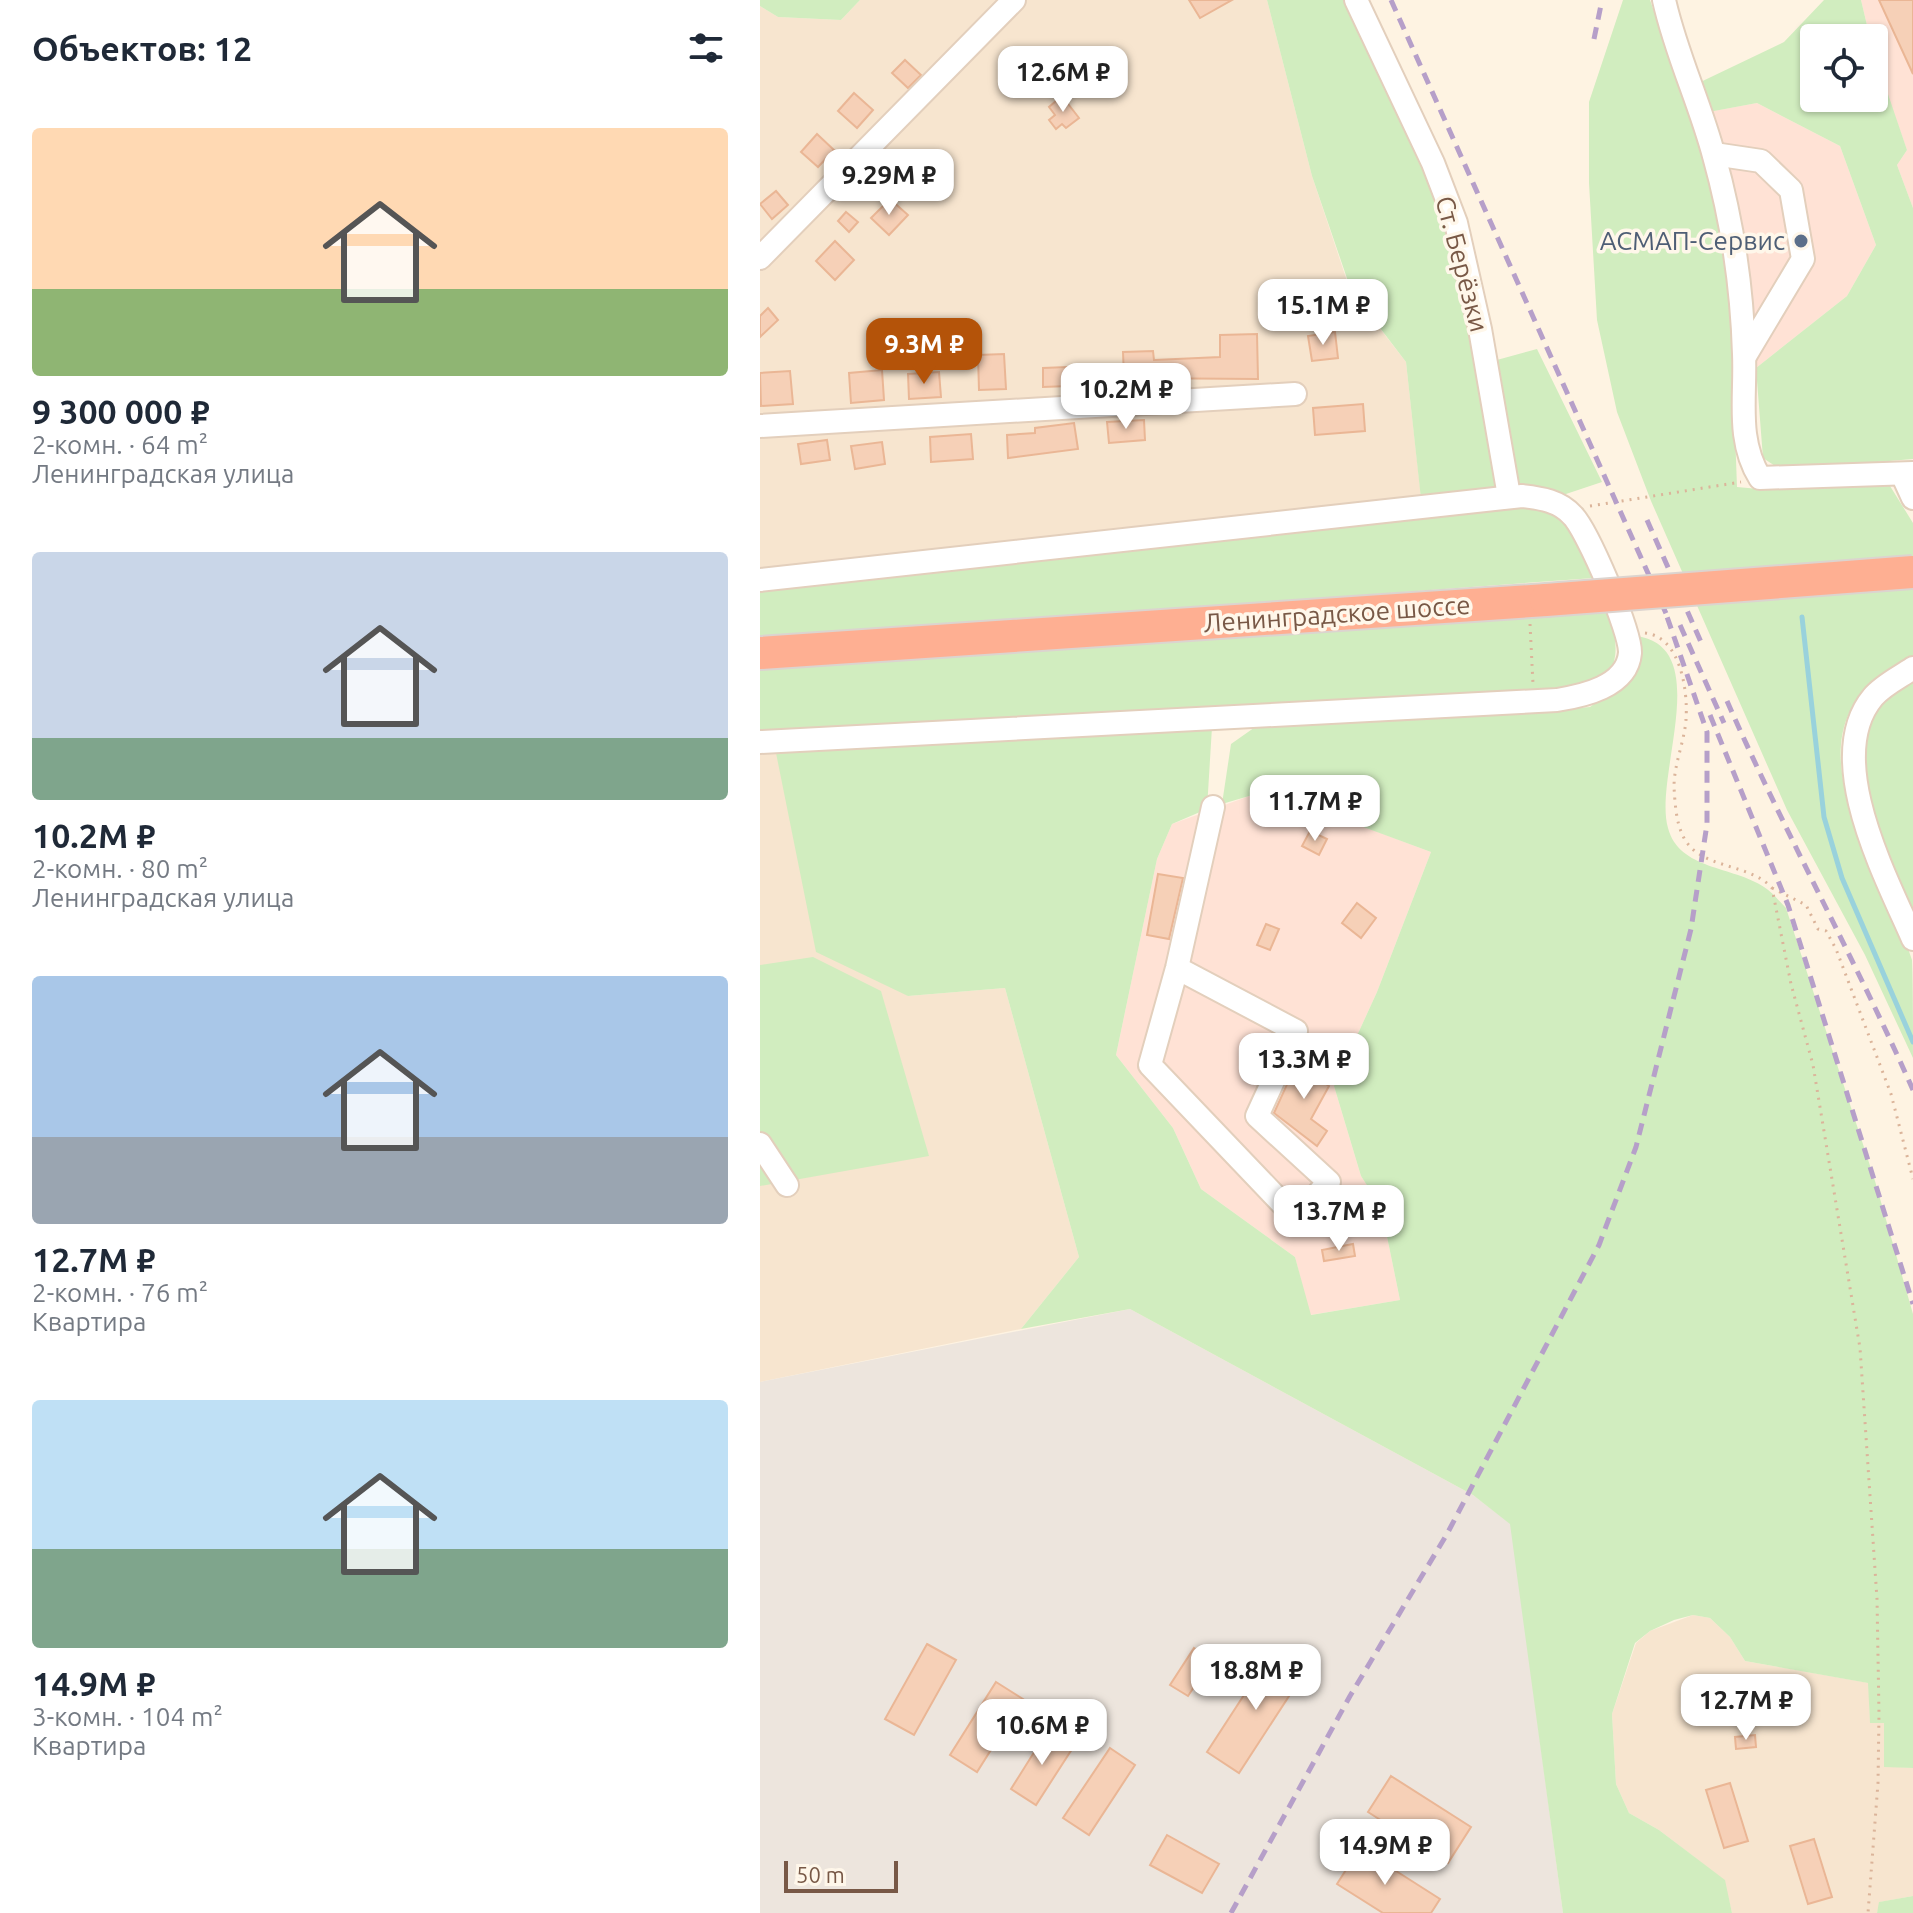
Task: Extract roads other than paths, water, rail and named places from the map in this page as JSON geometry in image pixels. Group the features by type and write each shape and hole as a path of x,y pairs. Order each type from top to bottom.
{"highway":[{"name":"Ленинградское шоссе","path":"760,653 1538,611 1913,572"}],"street":[{"path":"760,258 1014,0"},
{"name":"Ст. Берёзки","path":"1356,0 1433,163 1456,223 1480,329 1509,496"},
{"path":"1664,0 1674,46 1714,154 1733,235 1745,356 1742,407 1749,460 1760,478 1907,473 1913,498"},
{"path":"1714,154 1761,161 1791,190 1803,259 1745,356"},
{"path":"760,426 1295,394"},
{"path":"760,580 1509,496 1542,498 1560,504 1574,516 1590,546 1630,653 1624,669 1600,690 1557,700 760,742"},
{"path":"1913,668 1874,695 1861,714 1853,741 1863,812 1877,856 1913,939"},
{"path":"1177,968 1296,1031 1257,1116 1329,1182 1296,1218 1150,1065 1177,968 1213,807"},
{"path":"760,1144 787,1185"}],"waterway":[{"path":"1802,617 1824,817 1842,878 1913,1042"}],"railway":[{"path":"1391,0 1669,620"},
{"path":"1594,39 1602,0"},
{"path":"1647,520 1701,642"},
{"path":"1231,1913 1350,1696 1447,1534 1599,1245 1636,1147 1691,929 1707,824 1707,732 1665,611"},
{"path":"1680,625 1724,723"},
{"path":"1727,701 1913,1090"},
{"path":"1710,715 1788,905 1913,1304"}],"place":[{"name":"АСМАП-Сервис","path":"1801,241"}]}
